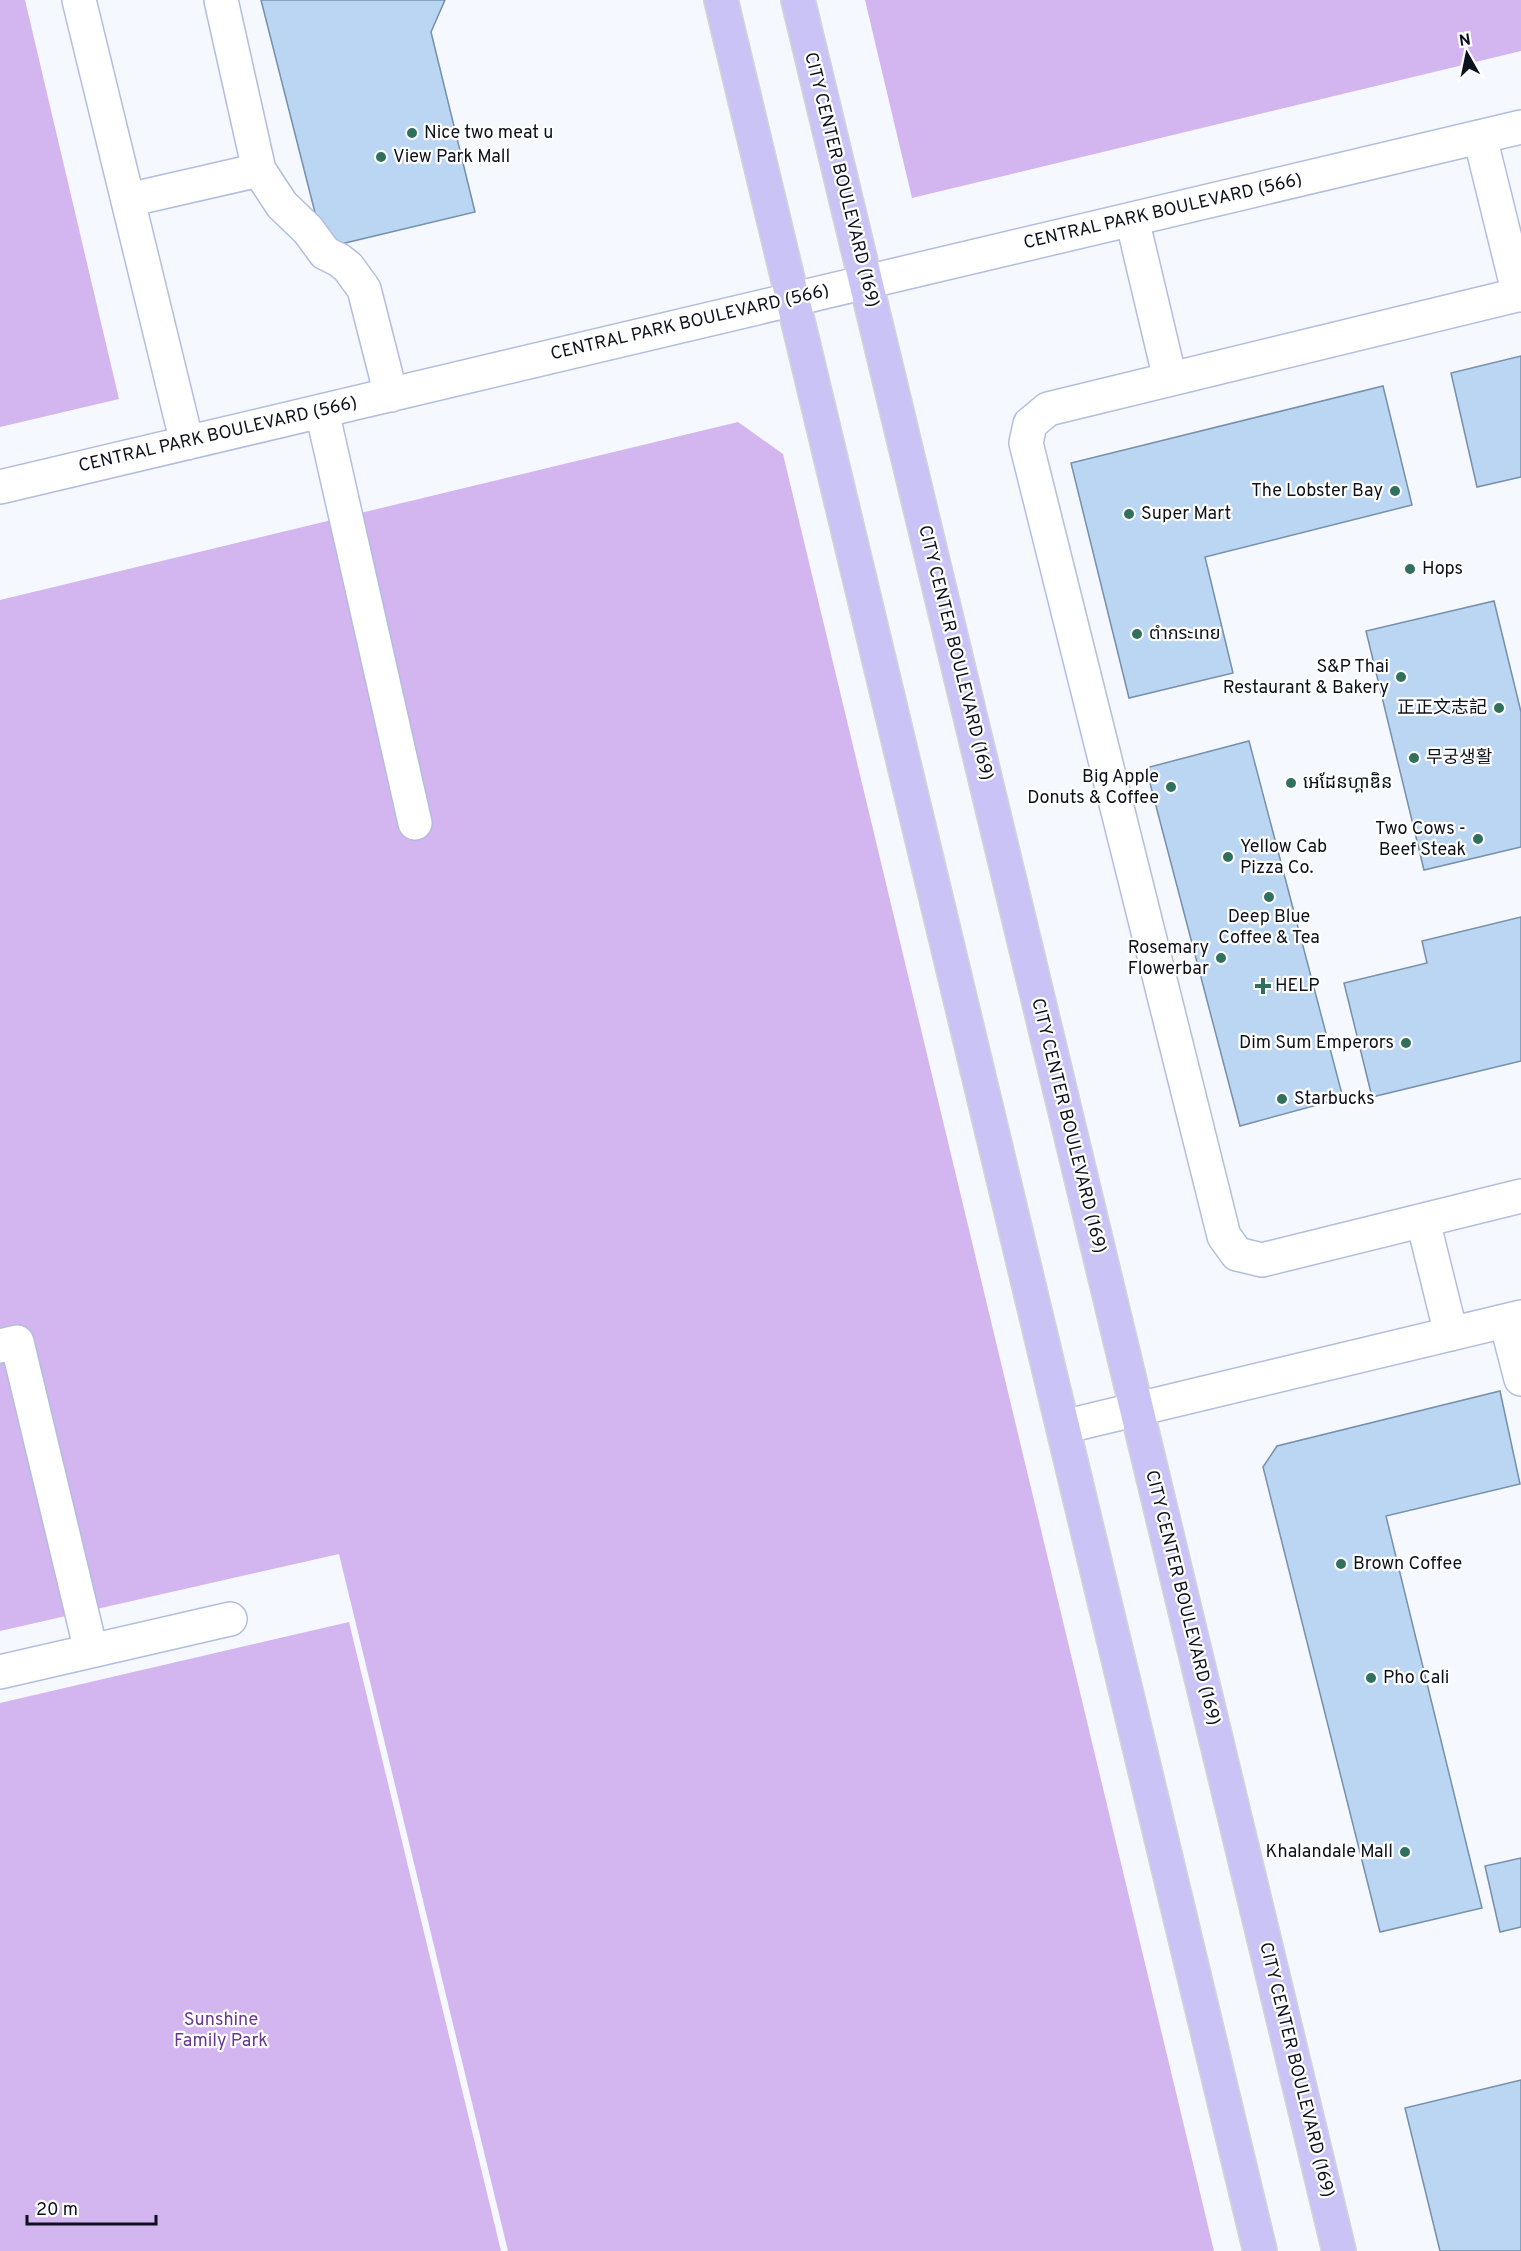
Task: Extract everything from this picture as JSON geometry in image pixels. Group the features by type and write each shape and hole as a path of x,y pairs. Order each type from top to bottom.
{"main road":[{"path":"721,0 1260,2251"},
{"name":"CITY CENTER BOULEVARD (169)","path":"798,0 1340,2251"}],"street":[{"path":"79,0 187,443"},
{"path":"221,0 259,170 282,205 308,230 325,253 348,267 364,289 391,395"},
{"name":"CENTRAL PARK BOULEVARD (566)","path":"0,487 1521,127"},
{"path":"1480,137 1520,295 1048,409 1030,424 1026,442 1224,1236 1237,1254 1262,1260 1521,1196"},
{"path":"128,200 259,170"},
{"path":"1132,219 1170,379"},
{"path":"322,411 415,823"},
{"path":"1423,1221 1451,1334"},
{"path":"1063,1427 1513,1319 1521,1379"},
{"path":"0,1346 16,1342 91,1651"},
{"path":"0,1672 230,1619"}],"green space":[{"path":"0,0 25,0 119,399 0,427"},
{"path":"865,0 1521,0 1521,51 912,198"},
{"path":"738,422 783,454 1214,2251 508,2251 339,1554 0,1631 0,600"},
{"name":"Sunshine Family Park","path":"349,1622 501,2251 0,2251 0,1703"}],"building":[{"path":"261,0 445,0 431,32 475,212 324,248"},
{"path":"1521,356 1521,477 1477,487 1451,373"},
{"path":"1383,386 1412,505 1205,557 1233,673 1129,698 1071,463"},
{"path":"1494,601 1521,712 1521,847 1424,870 1366,631"},
{"path":"1249,741 1343,1098 1240,1126 1146,768"},
{"path":"1521,917 1521,1061 1372,1097 1344,983 1427,963 1422,941"},
{"path":"1500,1391 1520,1484 1386,1516 1482,1908 1380,1932 1263,1467 1277,1446"},
{"path":"1521,1858 1521,1927 1500,1932 1485,1866"},
{"path":"1521,2080 1521,2251 1440,2251 1405,2108"}],"place":[{"name":"Nice two meat u","path":"412,133"},
{"name":"View Park Mall","path":"381,157"},
{"name":"The Lobster Bay","path":"1395,491"},
{"name":"Super Mart","path":"1129,514"},
{"name":"Hops","path":"1410,569"},
{"name":"ตำกระเทย","path":"1137,634"},
{"name":"S&P Thai Restaurant & Bakery","path":"1401,677"},
{"name":"正正文志記","path":"1499,708"},
{"name":"무궁생활","path":"1414,758"},
{"name":"អេដែនហ្គាឌិន","path":"1291,783"},
{"name":"Big Apple Donuts & Coffee","path":"1171,787"},
{"name":"Two Cows - Beef Steak","path":"1478,839"},
{"name":"Yellow Cab Pizza Co.","path":"1228,857"},
{"name":"Deep Blue Coffee & Tea","path":"1269,897"},
{"name":"Rosemary Flowerbar","path":"1221,958"},
{"name":"HELP","path":"1263,986"},
{"name":"Dim Sum Emperors","path":"1406,1043"},
{"name":"Starbucks","path":"1282,1099"},
{"name":"Brown Coffee","path":"1341,1564"},
{"name":"Pho Cali","path":"1371,1678"},
{"name":"Khalandale Mall","path":"1405,1852"}]}
